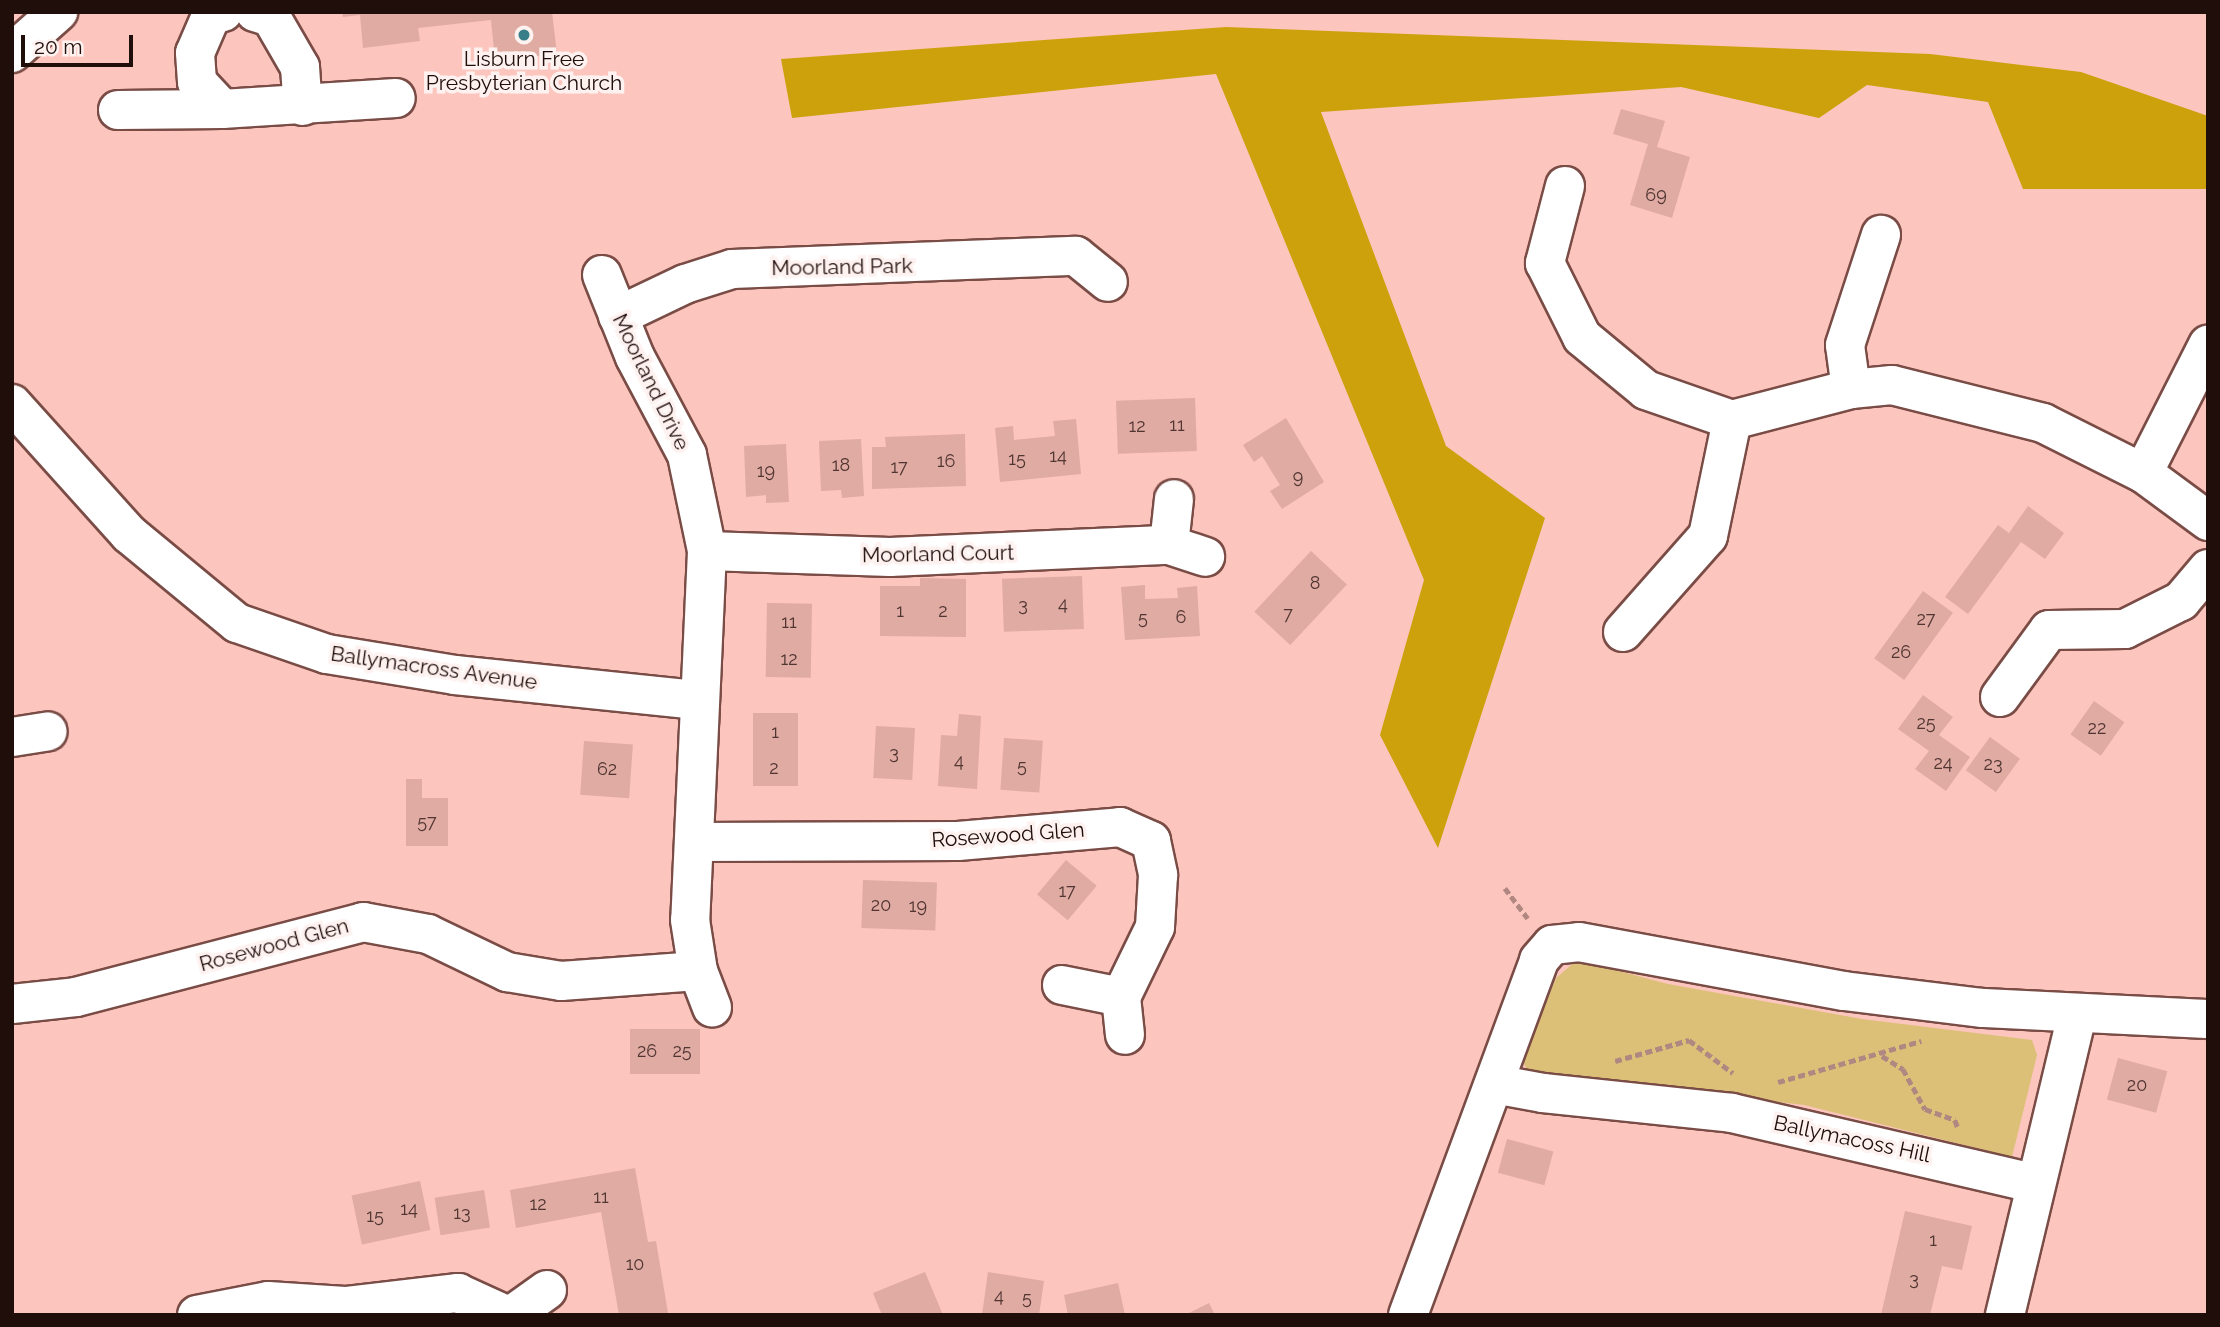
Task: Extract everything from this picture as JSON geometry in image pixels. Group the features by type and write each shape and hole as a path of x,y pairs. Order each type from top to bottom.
{"street":[{"path":"12,53 58,12"},
{"path":"255,12 271,17 300,67 303,106"},
{"path":"214,14 195,53 197,82 222,109"},
{"path":"118,110 303,106 396,98"},
{"path":"1566,186 1545,263 1583,337 1646,390 1732,420 1852,389 1892,385 2043,423 2143,472 2208,521"},
{"path":"1852,389 1846,345 1881,235"},
{"name":"Moorland Park","path":"618,316 685,284 732,269 1082,241 1108,282"},
{"name":"Moorland Drive","path":"602,275 618,316 687,455 708,551 698,700"},
{"path":"2143,472 2208,345"},
{"name":"Ballymacross Avenue","path":"12,404 25,442 129,534 237,623 327,654 455,675 698,700"},
{"path":"1623,632 1708,536 1732,420"},
{"path":"1169,545 1174,499"},
{"name":"Moorland Court","path":"708,551 890,557 1169,545 1205,557"},
{"path":"2000,697 2049,630 2125,629 2181,601 2208,569"},
{"path":"698,700 696,842 690,920 698,971 712,1007"},
{"name":"Rosewood Glen","path":"696,842 958,841 1120,827 1151,841 1158,875 1155,927 1121,997"},
{"name":"Rosewood Glen","path":"12,1004 76,997 363,922 428,934 507,972 561,981 698,971"},
{"path":"1408,1315 1539,960 1552,944 1579,942 1844,991 2077,1016 2208,1019"},
{"path":"1062,985 1121,997 1125,1035"},
{"path":"2005,1315 2077,1016"},
{"name":"Ballymacoss Hill","path":"1494,1084 1732,1113 1974,1166 2036,1184"},
{"path":"512,1315 547,1290"},
{"path":"197,1315 268,1301 345,1306 458,1293 506,1315"}],"path":[{"path":"1766,1085 1882,1056 1927,1039"},
{"path":"1613,1062 1689,1040 1743,1080"},
{"path":"1882,1056 1903,1069 1925,1109 1955,1120 1974,1166"}],"shaded area":[{"path":"1226,27 1930,54 2081,72 2208,116 2208,189 2023,189 1988,102 1867,85 1819,118 1681,87 1321,112 1446,446 1545,518 1438,848 1380,735 1424,580 1216,74 792,118 781,59"},
{"path":"1577,960 1668,984 1862,1019 2032,1040 2037,1055 2012,1157 1804,1105 1528,1072 1521,1058 1556,978"}],"building":[{"name":"Lisburn Free Presbyterian Church","path":"342,12 552,12 557,54 495,60 491,20 418,28 420,41 363,48 360,15 343,17"},
{"path":"1621,109 1665,121 1657,147 1690,157 1672,218 1630,205 1648,144 1613,134"},
{"path":"1195,398 1197,451 1118,454 1116,401"},
{"path":"1286,418 1324,482 1282,509 1270,491 1280,485 1262,456 1254,462 1243,445"},
{"path":"1076,419 1081,474 1000,482 995,428 1013,426 1014,440 1055,436 1053,421"},
{"path":"965,434 966,486 872,489 872,447 886,447 885,437"},
{"path":"861,439 864,496 842,498 841,490 821,491 819,441"},
{"path":"786,444 789,502 766,503 766,495 746,497 744,446"},
{"path":"2028,506 2064,533 2045,559 2021,542 1968,614 1945,597 1998,525 2009,533"},
{"path":"1311,551 1347,584 1290,645 1254,612"},
{"path":"1082,576 1084,629 1004,632 1002,579"},
{"path":"920,578 966,579 966,637 880,636 880,586 920,586"},
{"path":"1145,585 1145,599 1178,598 1177,588 1197,586 1200,636 1125,640 1121,587"},
{"path":"1923,591 1953,613 1904,680 1874,658"},
{"path":"767,603 812,604 811,678 766,677"},
{"path":"1923,695 1953,717 1939,735 1970,757 1946,791 1915,769 1929,751 1898,729"},
{"path":"2094,701 2124,722 2101,756 2070,735"},
{"path":"753,713 798,713 798,786 753,786"},
{"path":"959,714 981,716 977,789 938,786 941,735 957,736"},
{"path":"876,726 915,728 912,780 873,778"},
{"path":"1990,737 2020,759 1996,792 1966,770"},
{"path":"1004,738 1043,741 1039,793 1000,790"},
{"path":"584,741 633,744 629,798 580,795"},
{"path":"406,779 422,779 422,798 448,798 448,846 406,846"},
{"path":"1066,860 1097,886 1068,920 1037,894"},
{"path":"863,880 937,883 935,931 861,928"},
{"path":"630,1029 700,1029 700,1074 630,1074"},
{"path":"2118,1058 2167,1071 2156,1113 2107,1100"},
{"path":"1507,1139 1553,1151 1544,1185 1498,1173"},
{"path":"635,1168 648,1242 656,1241 668,1313 619,1315 601,1212 516,1228 510,1190"},
{"path":"420,1181 430,1230 362,1244 352,1196"},
{"path":"484,1190 490,1228 441,1235 435,1198"},
{"path":"1905,1211 1972,1226 1962,1270 1942,1266 1930,1315 1881,1315"},
{"path":"925,1272 943,1315 882,1315 873,1293"},
{"path":"988,1272 1044,1281 1039,1315 982,1315"},
{"path":"1118,1283 1125,1315 1068,1315 1064,1295"},
{"path":"1209,1303 1215,1315 1185,1315"}],"place":[{"name":"Lisburn Free Presbyterian Church","path":"524,35"}]}
